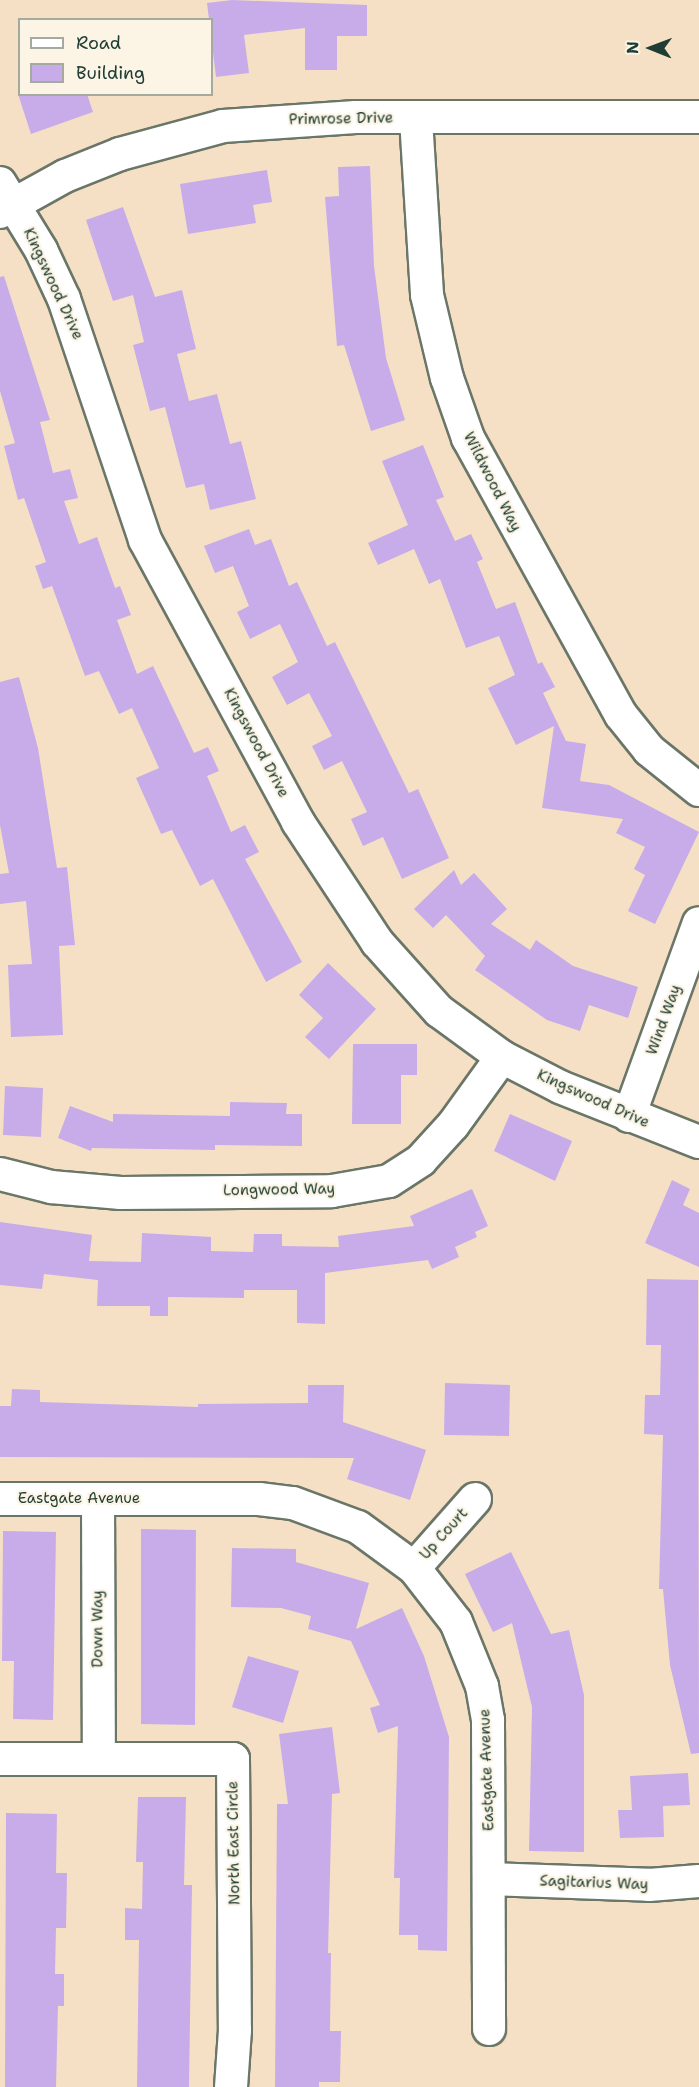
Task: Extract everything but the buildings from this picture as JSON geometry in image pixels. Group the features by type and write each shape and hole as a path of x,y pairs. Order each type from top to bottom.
{"street":[{"name":"Primrose Drive","path":"5,199 120,154 223,126 356,117 416,119 699,117"},
{"name":"Wildwood Way","path":"416,119 427,295 447,378 468,438 621,715 649,750 699,790"},
{"name":"Kingswood Drive","path":"5,199 41,250 75,329 124,485 145,540 298,822 377,942 439,1011 502,1057 629,1116 699,1142"},
{"name":"Wind Way","path":"629,1116 699,923"},
{"name":"Longwood Way","path":"0,1174 51,1187 121,1192 332,1191 389,1181 421,1160 453,1125 502,1057"},
{"name":"Eastgate Avenue","path":"0,1499 259,1498 293,1503 358,1527 414,1568 456,1622 482,1686 489,1737 489,2029"},
{"name":"Down Way","path":"98,1499 99,1759"},
{"name":"Up Court","path":"414,1568 475,1500"},
{"name":"North East Circle","path":"0,1759 233,1759 235,2030 231,2087"},
{"name":"Sagitarius Way","path":"489,1879 649,1885 699,1881"}]}
